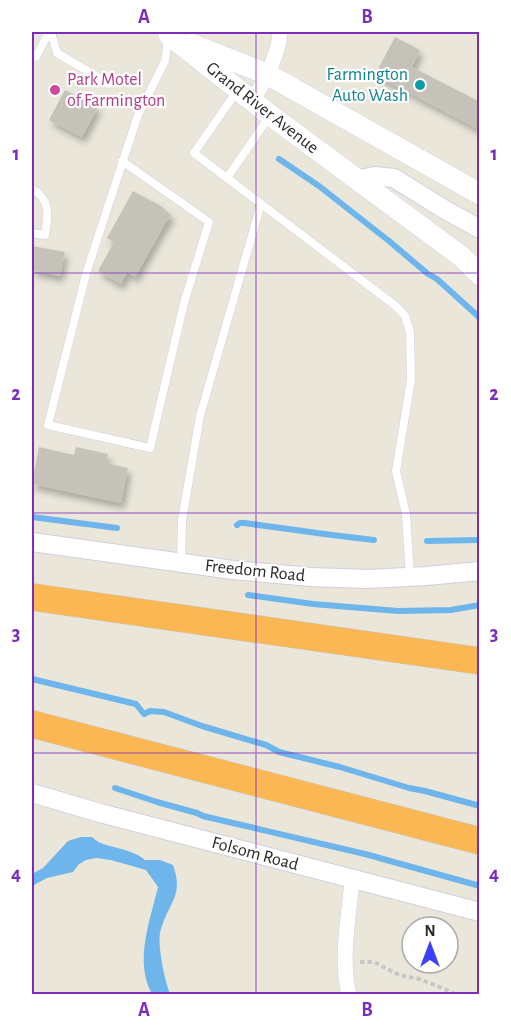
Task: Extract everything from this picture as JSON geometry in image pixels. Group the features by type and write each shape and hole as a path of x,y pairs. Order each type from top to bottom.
{"highway":[{"path":"32,597 480,661"},
{"path":"32,724 480,841"}],"main road":[{"name":"Grand River Avenue","path":"166,33 267,74 480,194"},
{"name":"Grand River Avenue","path":"166,33 270,115 462,257 480,275"}],"street":[{"path":"245,96 267,74 280,40 280,32"},
{"path":"356,180 374,176 394,178 447,212 480,229"},
{"name":"Freedom Road","path":"32,542 233,570 311,577 368,579 480,571"},
{"name":"Folsom Road","path":"32,794 480,912"},
{"path":"349,994 345,980 345,965 352,880"}],"lane":[{"path":"36,57 50,32"},
{"path":"50,32 57,53 109,84"},
{"path":"122,161 209,222 184,303 150,448 48,425 86,274 122,161 138,115 165,61 166,33"},
{"path":"245,96 194,153 397,307 405,316 410,332 411,380 396,471 406,514 410,577"},
{"path":"227,178 270,115"},
{"path":"32,189 38,192 47,205 47,219 45,235 32,233"},
{"path":"181,562 182,520 200,416 261,204"}],"path":[{"path":"357,962 374,962 399,975 419,979 455,994"}],"water":[{"path":"81,837 92,837 103,844 139,855 145,860 160,860 173,865 177,884 176,892 160,935 162,962 170,994 152,994 144,968 145,941 158,887 146,870 96,858 79,864 73,872 47,878 32,886 32,874 43,868 68,841"}],"building":[{"name":"Farmington Auto Wash","path":"395,37 420,50 412,67 480,102 480,130 375,75"},
{"name":"Park Motel of Farmington","path":"65,90 98,107 82,137 49,120"},
{"path":"133,191 161,206 172,216 166,222 135,277 127,272 121,284 98,271 114,242 107,238"},
{"path":"32,246 65,252 60,276 32,270"},
{"path":"39,447 74,455 76,447 108,454 106,463 128,468 121,503 32,484"}],"waterway":[{"path":"279,159 319,186 389,241 437,279 480,318"},
{"path":"32,517 117,528"},
{"path":"237,525 244,523 374,540"},
{"path":"427,541 480,540"},
{"path":"248,595 313,604 398,611 451,610 480,605"},
{"path":"32,679 136,704 144,714 150,711 164,712 266,745 279,752 480,806"},
{"path":"115,788 203,816 365,854 480,886"}],"place":[{"name":"Farmington Auto Wash","path":"420,85"},
{"name":"Park Motel of Farmington","path":"55,90"}]}
